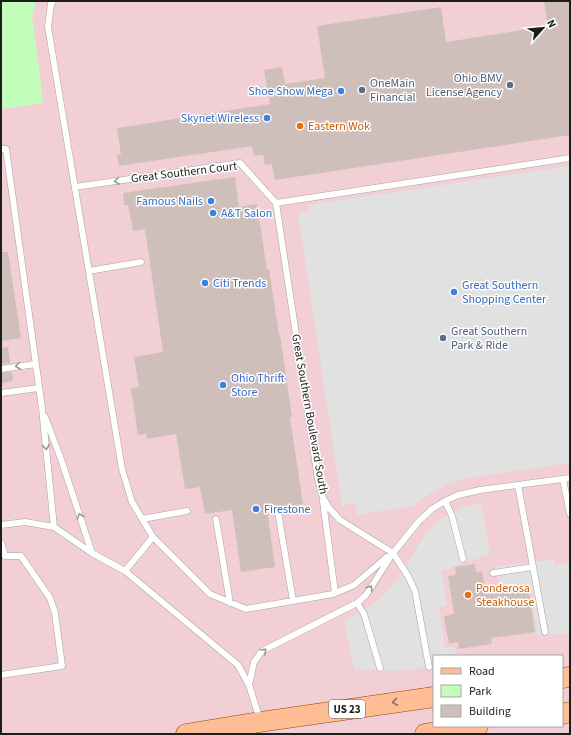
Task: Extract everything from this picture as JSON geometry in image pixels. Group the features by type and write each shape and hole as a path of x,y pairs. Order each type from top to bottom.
{"main road":[{"name":"US 23","path":"186,734 257,728 433,697"},
{"path":"425,734 471,727"}],"lane":[{"path":"53,1 51,4 48,27 122,469 132,502 153,537 210,594 246,609 335,593 354,585 393,552"},
{"path":"1,149 6,149 42,408 54,527"},
{"path":"276,203 570,158"},
{"name":"Great Southern Court","path":"75,187 240,163 276,203"},
{"name":"Great Southern Boulevard South","path":"276,203 316,464 323,498 329,508 340,520 393,552"},
{"path":"89,271 141,262"},
{"path":"1,369 36,364"},
{"path":"1,393 39,388"},
{"path":"42,408 61,459 92,553"},
{"path":"249,686 254,662 262,651 357,603 366,595 393,552 419,521 432,508 445,500 458,495 567,479 570,514"},
{"path":"518,485 545,632"},
{"path":"323,498 335,593"},
{"path":"445,500 452,516 463,559"},
{"path":"142,519 187,511"},
{"path":"278,512 293,601"},
{"path":"216,519 230,603"},
{"path":"1,525 25,522 54,527 92,553 125,571 238,665 249,686 257,728"},
{"path":"125,571 153,537"},
{"path":"1,543 5,556 21,556 50,598 55,613 62,666 1,675"},
{"path":"393,552 408,576 415,591 429,667"},
{"path":"493,573 533,567"},
{"path":"357,603 364,614 380,668"}],"shaded area":[{"path":"36,1 570,1 570,734 1,734 1,109 43,103 32,16"},
{"name":"Great Southern Park & Ride","path":"570,166 570,463 466,478 447,485 428,495 412,506 357,515 355,503 342,505 298,213 310,211 309,205"},
{"path":"481,502 490,554 442,571 447,606 439,607 445,648 455,647 456,655 433,655 433,666 399,671 354,669 344,622 379,600 396,582 426,533 442,518 461,508"},
{"path":"554,560 554,565 570,563 570,634 564,633 537,636 530,586 500,590 497,566"}],"green space":[{"path":"1,1 36,1 32,16 43,103 1,109"}],"building":[{"path":"544,1 570,1 570,135 275,180 272,164 265,165 263,155 254,156 252,146 119,166 117,155 121,154 117,128 270,104 264,70 282,67 285,84 325,78 317,26 441,7 446,42 548,26"},
{"path":"235,177 239,207 257,204 267,270 269,269 280,335 292,417 290,418 303,504 267,509 275,567 241,572 232,510 205,514 200,487 185,489 176,434 147,439 146,434 138,435 131,388 139,387 134,357 163,352 145,229 133,231 128,205 124,205 123,193"},
{"path":"1,252 8,252 21,338 1,341"},
{"path":"8,347 10,363 1,364 1,348"},
{"path":"12,372 13,381 1,383 1,373"},
{"name":"Ponderosa Steakhouse","path":"475,564 476,572 482,571 486,594 528,587 535,632 491,638 492,644 459,649 458,642 449,644 444,616 454,614 448,576 456,575 455,567"}],"place":[{"name":"Ohio BMV License Agency","path":"510,85"},
{"name":"OneMain Financial","path":"362,90"},
{"name":"Shoe Show Mega","path":"341,91"},
{"name":"Skynet Wireless","path":"267,118"},
{"name":"Eastern Wok","path":"300,126"},
{"name":"Famous Nails","path":"211,201"},
{"name":"A&T Salon","path":"213,213"},
{"name":"Citi Trends","path":"205,283"},
{"name":"Great Southern Shopping Center","path":"454,292"},
{"name":"Great Southern Park & Ride","path":"443,338"},
{"name":"Ohio Thrift Store","path":"223,385"},
{"name":"Firestone","path":"256,509"},
{"name":"Ponderosa Steakhouse","path":"468,595"}]}
